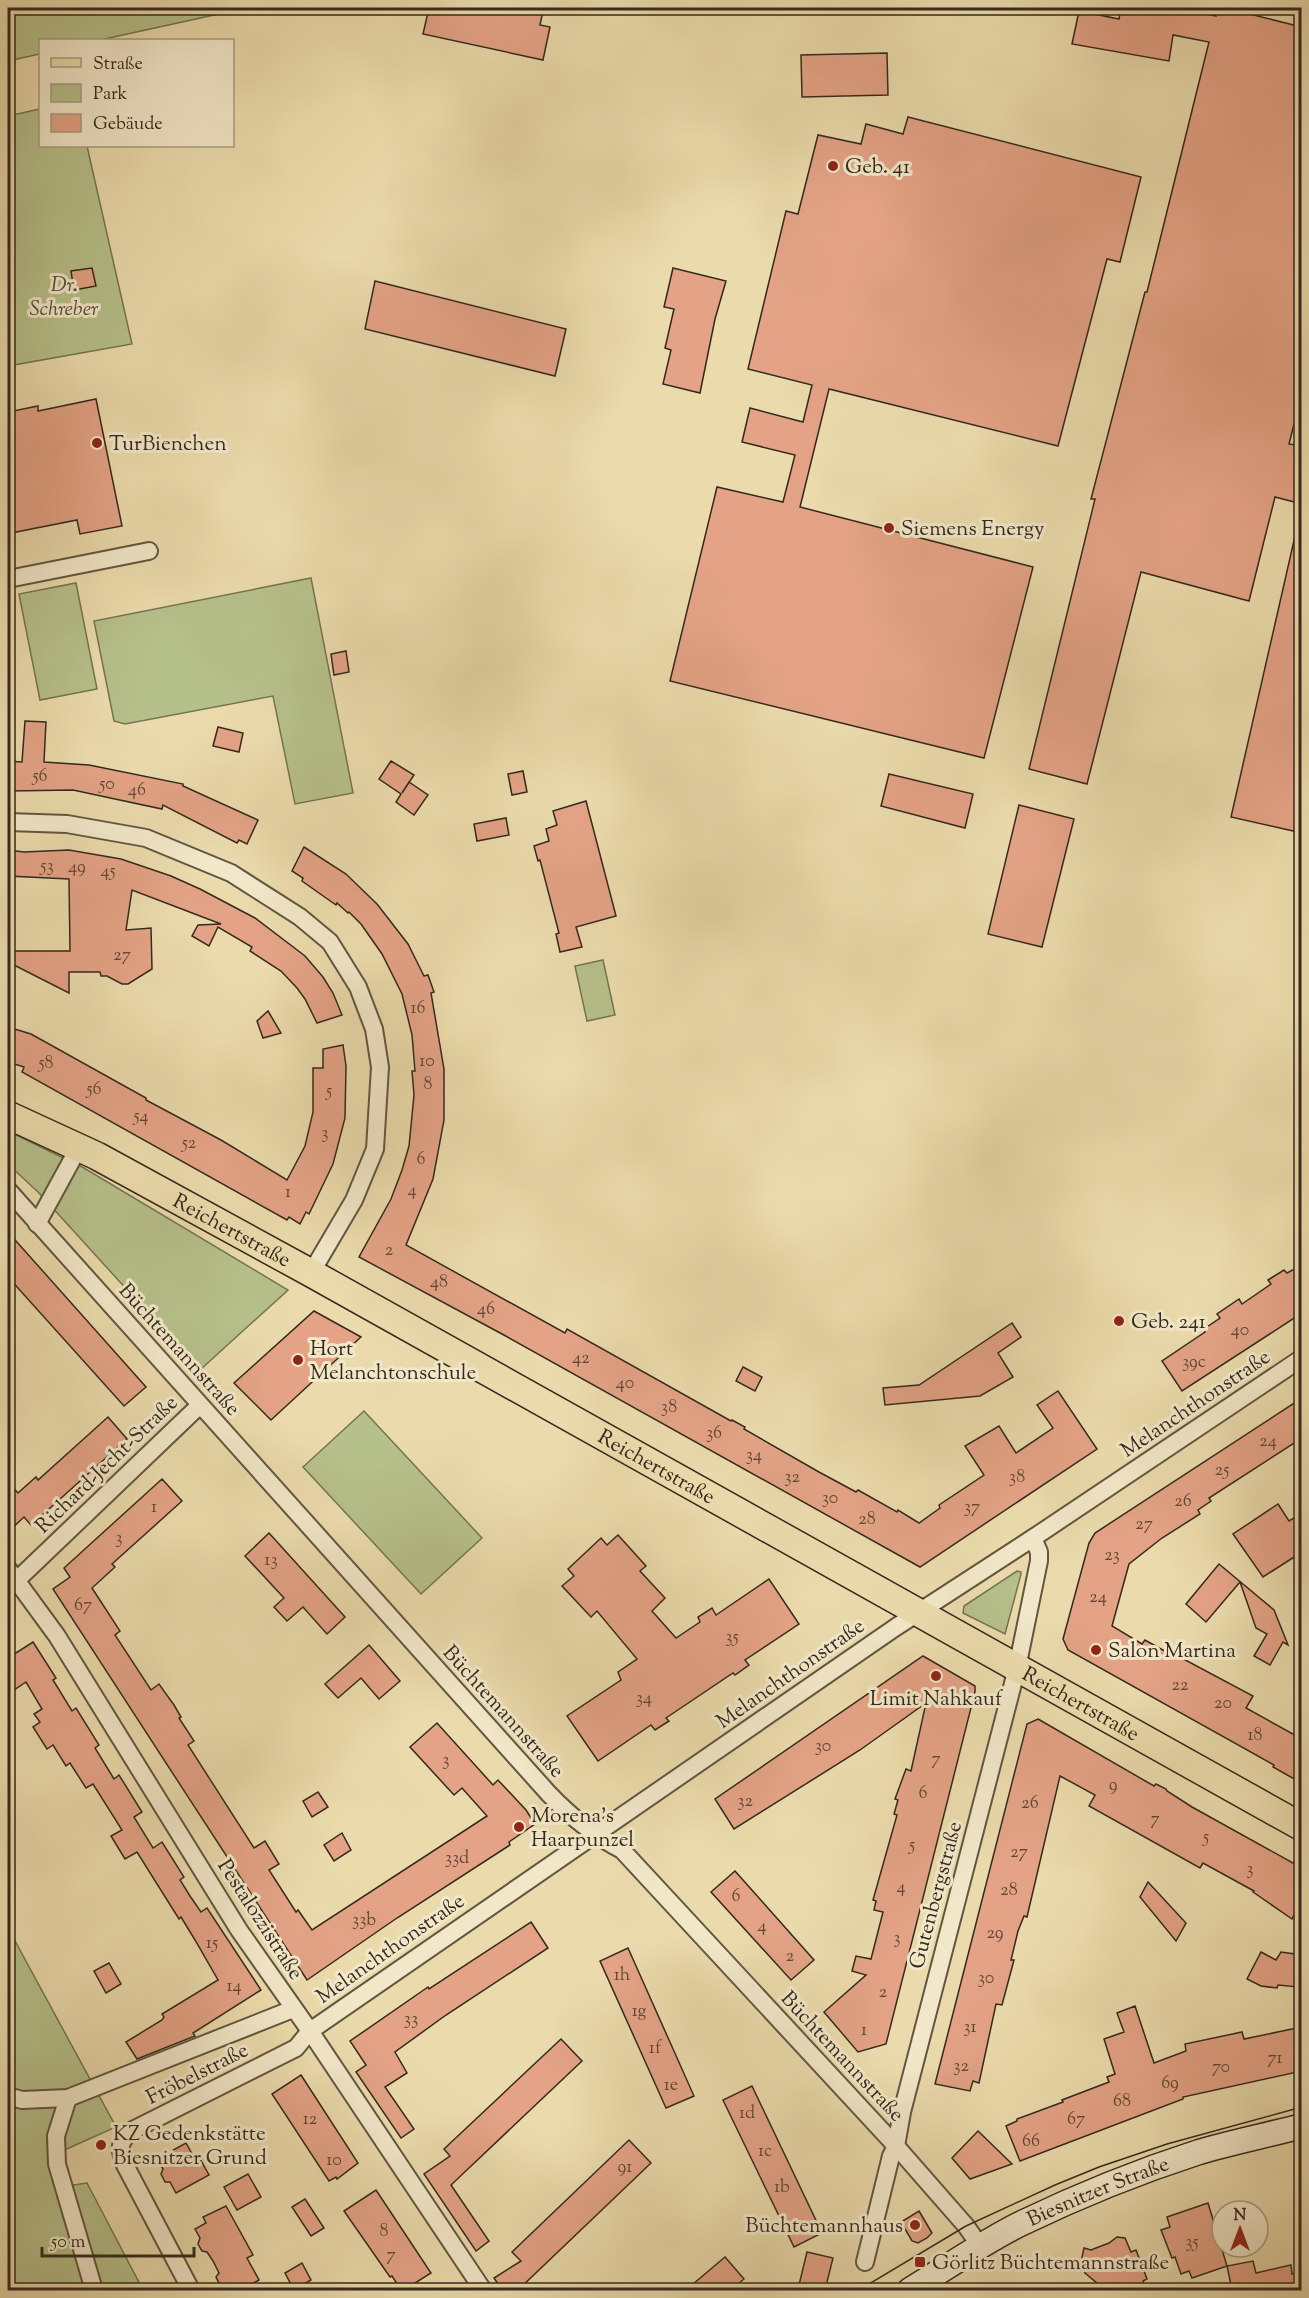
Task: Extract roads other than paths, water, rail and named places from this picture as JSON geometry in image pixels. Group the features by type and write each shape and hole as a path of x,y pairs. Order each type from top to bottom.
{"main road":[{"name":"Reichertstraße","path":"8,1114 79,1147 311,1273 1302,1827"},
{"name":"Biesnitzer Straße","path":"910,2290 1020,2224 1144,2172 1200,2152 1302,2126"}],"street":[{"path":"8,579 149,551"},
{"path":"8,822 67,824 146,837 231,873 300,917 330,942 358,987 374,1029 380,1067 375,1149 354,1200 311,1273"},
{"path":"37,1224 79,1147"},
{"name":"Büchtemannstraße","path":"8,1190 549,1794 594,1835 622,1850 896,2146 966,2226 980,2246"},
{"name":"Melanchthonstraße","path":"310,2031 919,1612 1033,1539 1302,1358"},
{"name":"Richard-Jecht-Straße","path":"12,1575 200,1405"},
{"name":"Gutenbergstraße","path":"865,2262 1017,1668 1039,1562 1039,1552 1033,1539"},
{"name":"Pestalozzistraße","path":"12,1575 57,1636 239,1930 310,2031 483,2290"},
{"path":"8,2096 22,2100 68,2098 293,2008"},
{"name":"Fröbelstraße","path":"191,2290 125,2165 119,2146 123,2138 134,2130 296,2048 310,2031"},
{"path":"68,2098 56,2136 57,2164 94,2290"}],"tram line":[{"path":"859,2290 966,2226 1055,2185 1167,2144 1302,2107"}],"place":[{"name":"Geb. 41","path":"833,166"},
{"name":"TurBienchen","path":"97,443"},
{"name":"Siemens Energy","path":"889,528"},
{"name":"Geb. 241","path":"1119,1321"},
{"name":"Hort Melanchtonschule","path":"298,1360"},
{"name":"Salon Martina","path":"1096,1650"},
{"name":"Limit Nahkauf","path":"936,1676"},
{"name":"Morena's Haarpunzel","path":"519,1827"},
{"name":"KZ Gedenkstätte Biesnitzer Grund","path":"101,2145"},
{"name":"Büchtemannhaus","path":"915,2225"},
{"name":"Görlitz Büchtemannstraße","path":"920,2262"}],"park label":[{"name":"Dr. Schreber","path":"64,296"}]}
